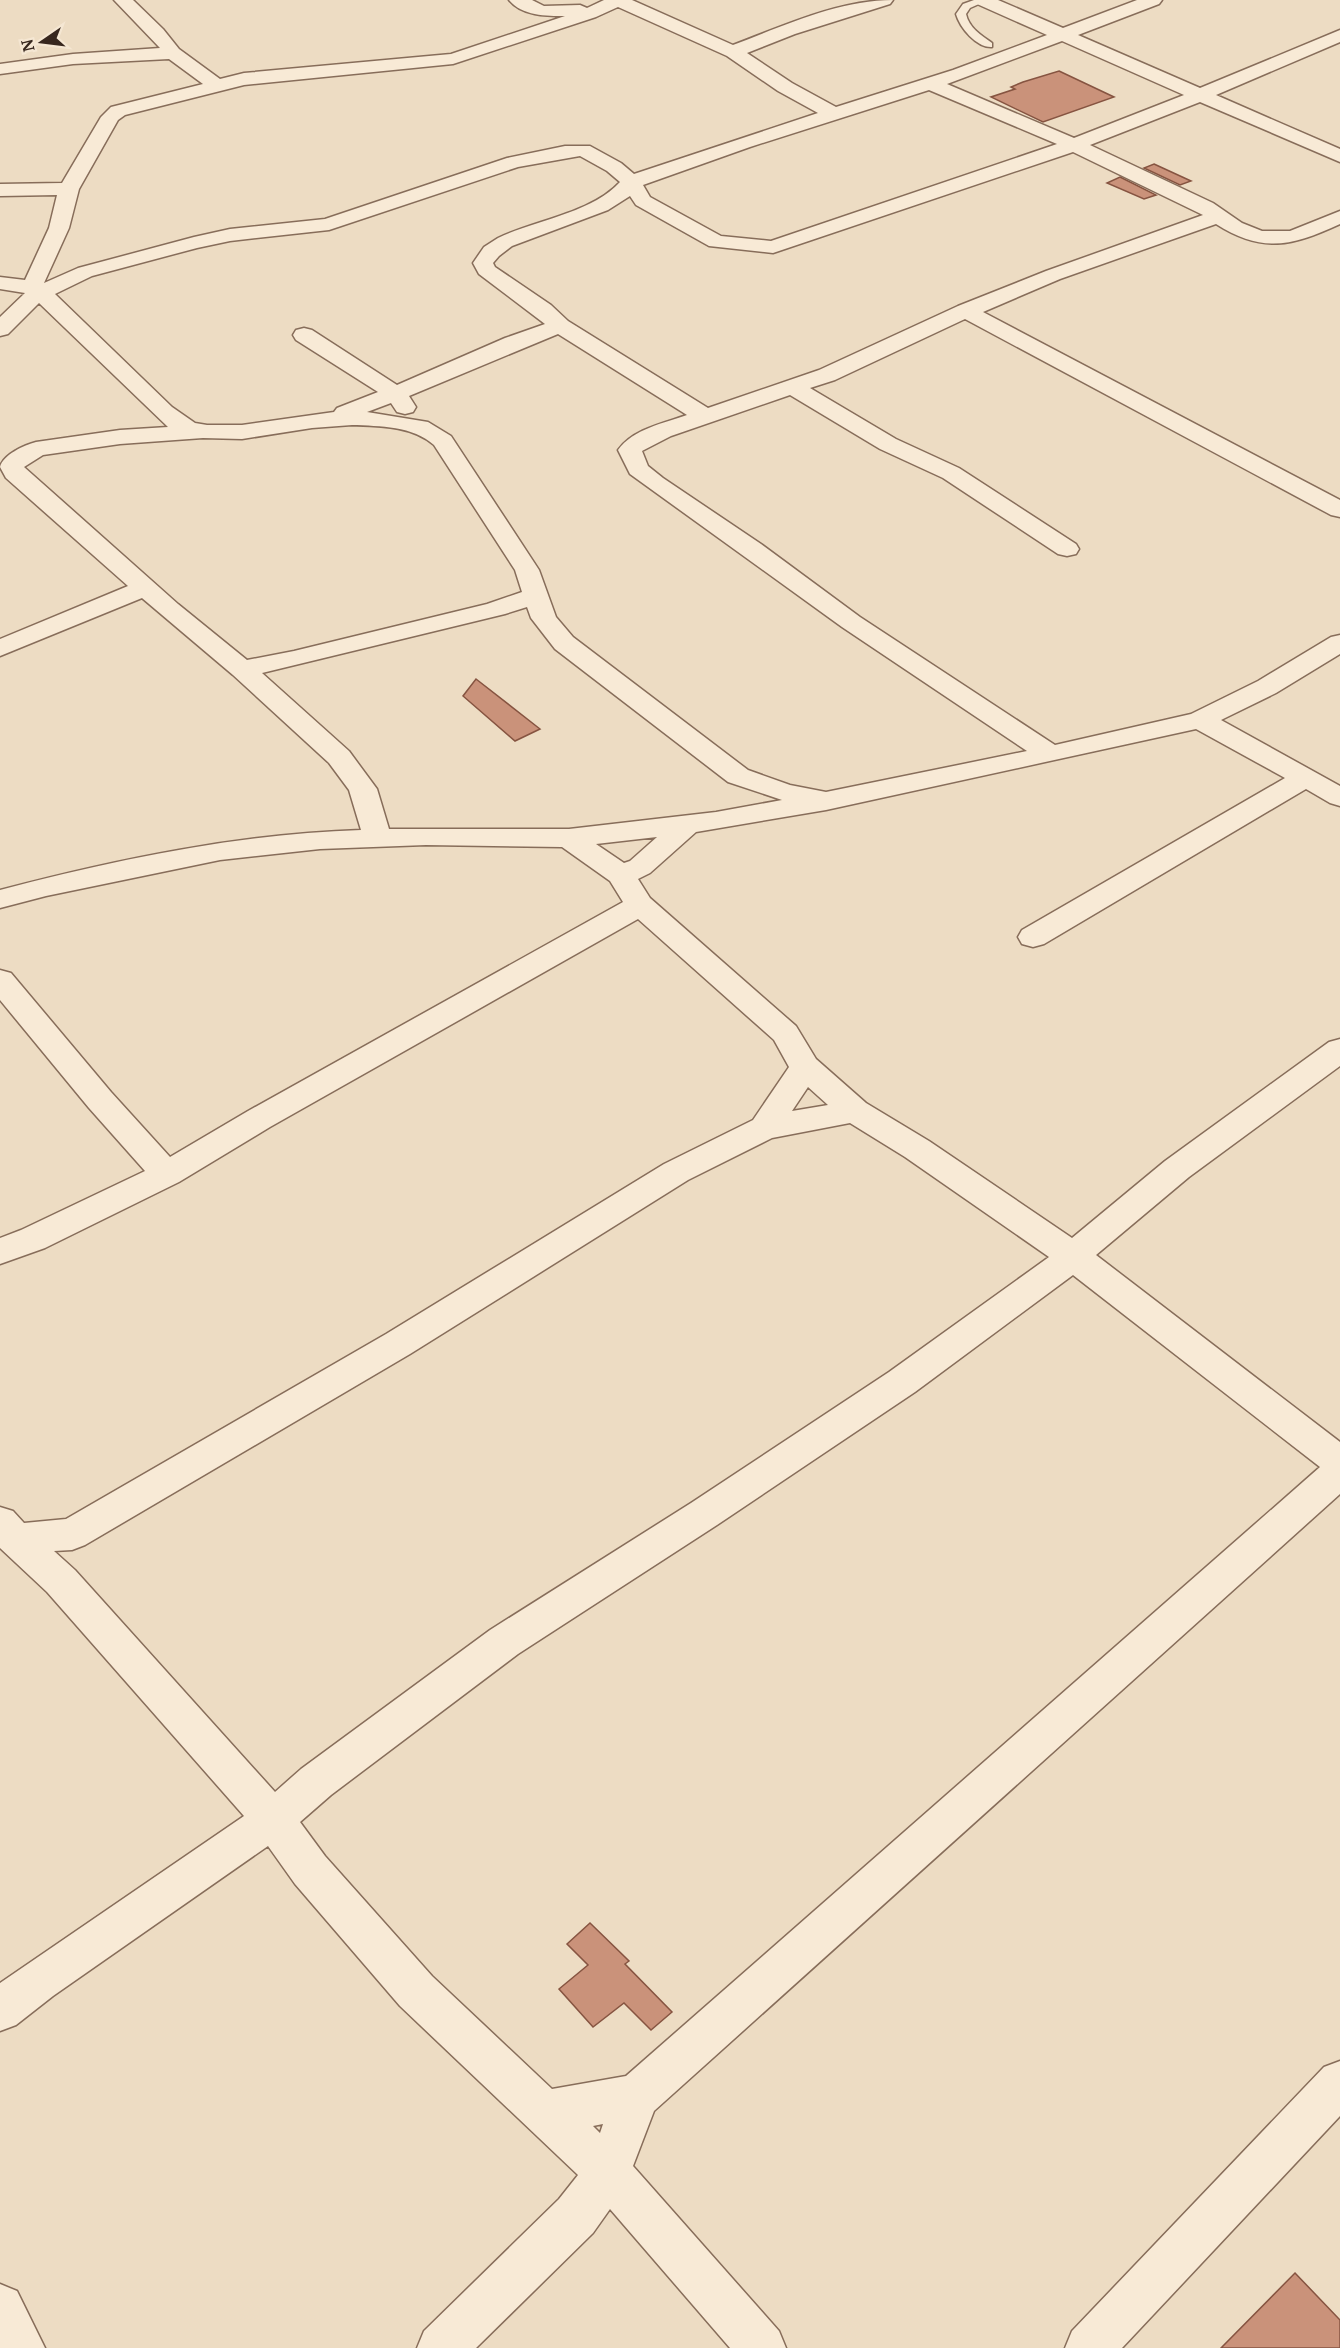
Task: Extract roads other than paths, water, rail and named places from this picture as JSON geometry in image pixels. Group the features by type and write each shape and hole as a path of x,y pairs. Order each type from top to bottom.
{"street":[{"path":"123,0 157,33 173,53 216,84"},
{"path":"518,0 541,20"},
{"path":"0,329 28,300 38,282 59,228 69,189 110,117 134,106 216,84 264,76 453,59 541,20 600,8 618,0 733,52 785,87 835,114"},
{"path":"733,52 789,30 884,0"},
{"path":"983,0 1340,156"},
{"path":"705,416 561,326 543,310 486,270 483,263 486,255 507,240 614,199 631,182 1033,48 1153,0"},
{"path":"0,283 38,282 230,235 329,224 514,162 583,150 615,167 631,182 643,201 716,242 773,247 1074,145 1200,95 1340,34"},
{"path":"0,69 73,59 173,53"},
{"path":"930,83 1074,145 1206,207 1217,217 1252,234 1281,239 1293,237 1340,217"},
{"path":"0,190 69,189"},
{"path":"1051,754 790,579 752,549 638,469 630,450 637,443 705,416 827,375 966,311 1053,275 1217,217"},
{"path":"38,282 164,412 177,423 202,431"},
{"path":"966,311 1340,510"},
{"path":"329,419 396,394 513,343 561,326"},
{"path":"304,335 396,394 406,409 409,424"},
{"path":"792,387 888,444 951,473 1067,549"},
{"path":"378,838 363,789 339,757 242,669 145,588 14,473 11,465 36,448 120,437 248,430 329,419 409,424 428,429 443,441 527,570 544,618 564,643 738,776 783,792 826,801"},
{"path":"0,648 145,588"},
{"path":"242,669 294,659 496,609 537,595"},
{"path":"496,609 551,628"},
{"path":"0,899 46,887 220,851 320,840 426,837 569,838 716,820 826,801 1200,720 1267,687 1340,644"},
{"path":"1200,720 1340,797"},
{"path":"716,820 738,776"},
{"path":"1033,937 1305,778"},
{"path":"621,875 640,867 688,824"},
{"path":"569,838 621,875 640,905 784,1033 805,1067 855,1112 916,1149 1072,1255 1340,1462"},
{"path":"0,879 46,887"},
{"path":"0,1251 33,1239 167,1174 301,1095 640,905"},
{"path":"0,981 100,1100 167,1174"},
{"path":"0,2010 38,1981 273,1819 316,1782 504,1642 704,1514 892,1388 1050,1275 1176,1168 1340,1050"},
{"path":"764,1128 805,1067"},
{"path":"7,1530 72,1534 398,1344 675,1172 764,1128 855,1112"},
{"path":"441,2348 576,2216 608,2172 637,2096 1340,1472"},
{"path":"7,1530 61,1581 273,1819 310,1870 416,1991 608,2172 762,2348"},
{"path":"61,1581 72,1534"},
{"path":"1089,2348 1340,2083"},
{"path":"543,2113 637,2096"},
{"path":"0,2308 21,2348"}],"lane":[{"path":"983,0 966,6 960,14 967,28 988,45"}]}
